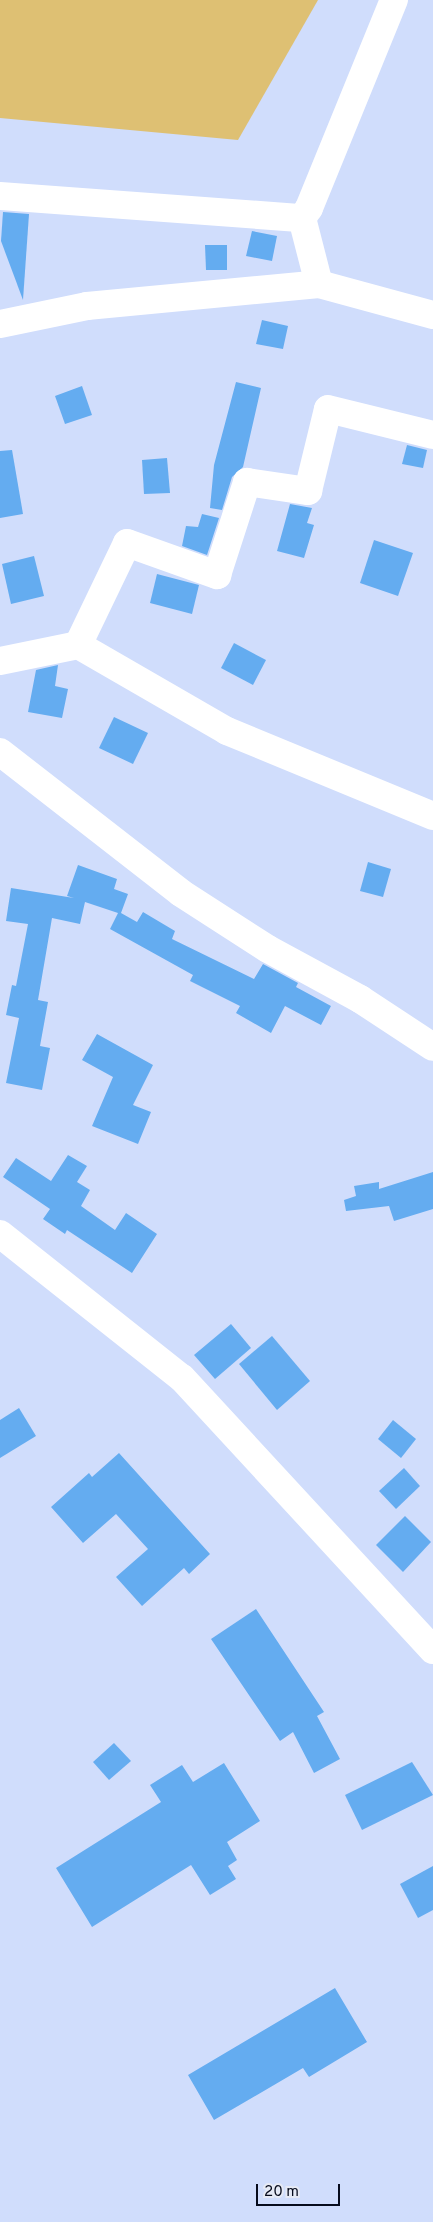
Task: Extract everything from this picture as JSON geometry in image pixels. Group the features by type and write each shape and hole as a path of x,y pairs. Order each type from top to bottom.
{"street":[{"path":"318,284 302,218 309,208 394,0"},
{"path":"0,196 302,218"},
{"path":"0,324 87,306 318,284 433,315"},
{"path":"78,645 127,543 217,575 247,482 308,491 328,408 433,435"},
{"path":"0,661 78,645 227,731 432,813"},
{"path":"0,752 181,893 268,949 360,999 433,1047"},
{"path":"0,1234 182,1378 433,1650"}],"shaded area":[{"path":"0,0 318,0 238,140 0,118"}],"building":[{"path":"3,212 29,214 23,300 1,241"},
{"path":"252,231 277,236 272,261 246,256"},
{"path":"205,245 227,245 227,270 206,270"},
{"path":"262,320 288,326 283,349 256,344"},
{"path":"236,382 261,388 243,467 232,477 222,510 210,508 214,465"},
{"path":"82,386 92,415 65,424 55,396"},
{"path":"407,445 427,450 423,468 402,464"},
{"path":"12,450 23,514 0,518 0,451"},
{"path":"167,458 170,493 144,494 142,460"},
{"path":"290,504 312,508 307,523 314,525 304,558 277,551"},
{"path":"202,514 219,518 207,555 182,546 186,526 198,527"},
{"path":"374,540 413,553 398,596 360,583"},
{"path":"34,556 44,596 11,604 2,564"},
{"path":"157,574 199,585 192,614 150,603"},
{"path":"234,643 266,660 253,685 221,668"},
{"path":"58,665 55,686 68,689 62,718 28,712 36,670"},
{"path":"114,717 148,733 133,764 99,748"},
{"path":"368,862 391,869 383,897 360,891"},
{"path":"78,865 117,879 114,889 128,894 121,913 137,922 143,912 175,931 172,939 254,979 263,964 298,983 296,987 331,1006 321,1025 285,1006 271,1033 236,1013 240,1006 190,981 193,975 110,929 118,913 85,902 80,924 52,918 38,1000 48,1002 40,1046 50,1048 42,1090 6,1083 19,1018 6,1015 12,985 16,986 28,924 6,921 11,888 74,898 67,896"},
{"path":"97,1034 153,1065 133,1105 151,1112 138,1144 92,1126 113,1077 82,1060"},
{"path":"68,1155 87,1166 77,1182 90,1190 81,1206 115,1230 126,1213 157,1234 132,1273 67,1230 65,1234 43,1219 50,1209 3,1177 16,1158 51,1181"},
{"path":"433,1172 433,1209 394,1221 389,1206 346,1211 344,1200 356,1196 354,1186 379,1182 379,1189"},
{"path":"231,1324 251,1348 215,1379 194,1355"},
{"path":"272,1336 310,1381 277,1410 239,1364"},
{"path":"19,1408 36,1436 0,1458 0,1420"},
{"path":"393,1420 416,1439 401,1458 378,1439"},
{"path":"119,1453 210,1554 189,1574 184,1568 142,1606 116,1577 148,1549 116,1514 83,1543 51,1507 89,1473 92,1477"},
{"path":"404,1468 420,1486 396,1509 379,1491"},
{"path":"405,1516 431,1542 403,1572 376,1545"},
{"path":"256,1609 324,1712 317,1716 340,1759 314,1773 293,1732 280,1741 211,1639"},
{"path":"114,1743 131,1761 109,1780 93,1762"},
{"path":"412,1762 433,1795 362,1830 345,1795"},
{"path":"224,1763 260,1821 227,1842 237,1860 228,1866 236,1879 210,1895 191,1865 92,1927 56,1868 161,1802 150,1785 182,1765 193,1782"},
{"path":"433,1866 433,1910 418,1918 400,1884"},
{"path":"335,1988 367,2042 309,2077 303,2068 214,2120 188,2075"}]}
